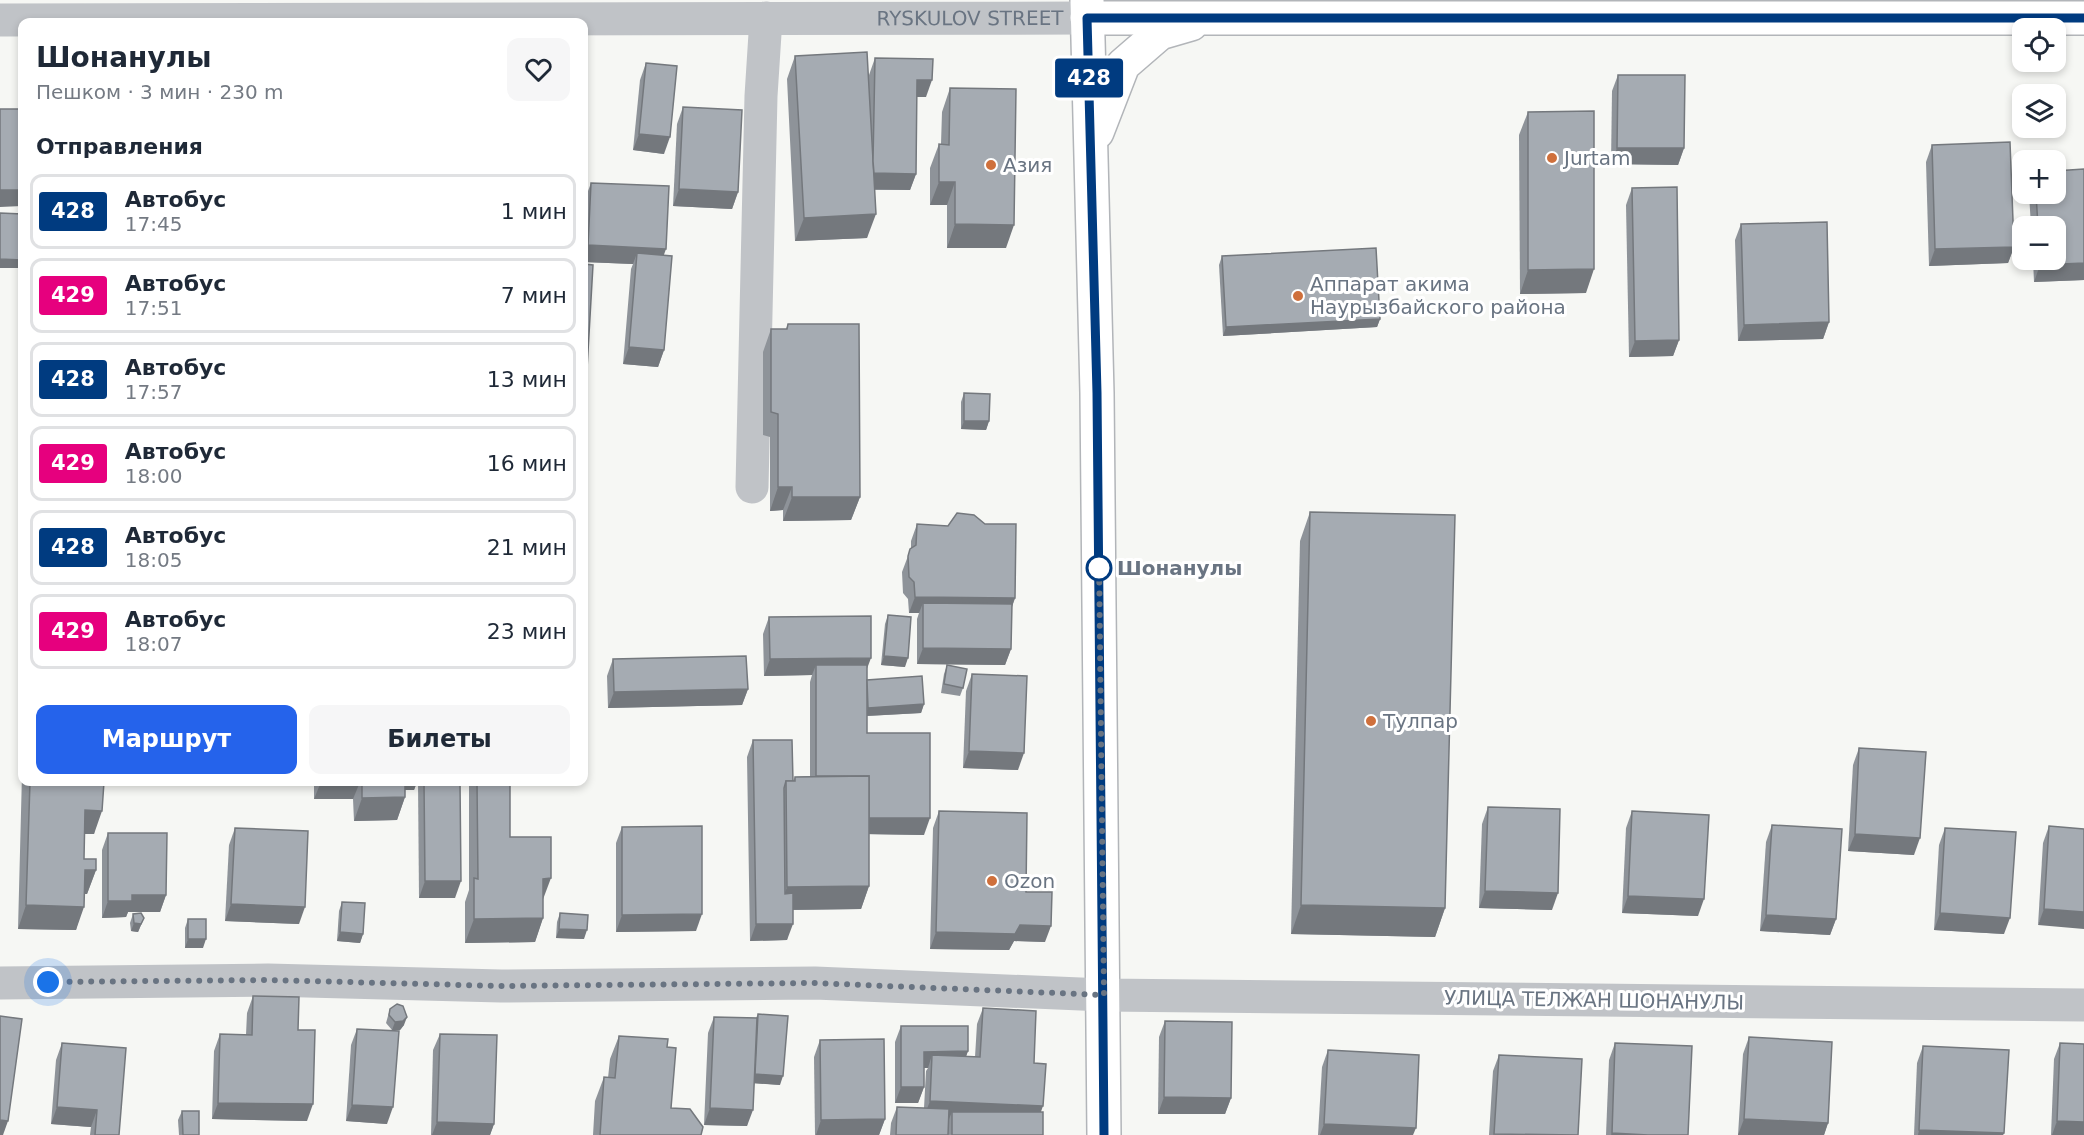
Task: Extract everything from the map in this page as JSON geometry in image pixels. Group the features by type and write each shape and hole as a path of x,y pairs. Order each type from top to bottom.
{"main road":[{"path":"1169,0 1216,18"},
{"path":"1087,9 1104,995 1104,1135"},
{"name":"RYSKULOV STREET","path":"1087,9 1216,18 2084,18"},
{"path":"1091,151 1123,65 1160,33 1216,18"}],"street":[{"name":"RYSKULOV STREET","path":"588,19 766,18 1087,9"},
{"path":"752,487 761,96 766,18"},
{"name":"RYSKULOV STREET","path":"0,20 18,20"},
{"name":"УЛИЦА ТЕЛЖАН ШОНАНУЛЫ","path":"0,983 268,980 501,986 814,983 1104,995 2084,1005"}],"building":[{"path":"867,52 876,214 804,218 795,56"},
{"path":"875,58 933,59 932,80 917,80 916,174 874,173"},
{"path":"646,63 677,66 670,137 639,134"},
{"path":"1618,75 1685,75 1684,148 1617,148"},
{"path":"950,88 1016,89 1014,225 955,224 955,182 939,182 939,144 949,145"},
{"path":"683,107 742,110 738,192 679,189"},
{"path":"0,109 18,109 18,190 0,190"},
{"path":"1594,111 1594,269 1528,270 1528,112"},
{"path":"2010,142 2012,247 1935,249 1932,145"},
{"path":"2084,169 2084,263 2066,264 2066,216 2037,216 2037,204 2066,204 2066,170"},
{"path":"591,183 669,186 666,249 588,245"},
{"path":"1677,187 1679,340 1635,341 1632,188"},
{"path":"0,213 18,214 18,260 0,259"},
{"path":"1827,222 1829,322 1744,325 1741,224"},
{"name":"Аппарат акима Наурызбайского района","path":"1376,248 1380,319 1226,327 1222,256"},
{"path":"637,253 672,256 664,350 629,347"},
{"path":"588,264 593,265 588,352"},
{"path":"788,324 859,324 860,497 792,497 792,487 778,487 778,414 771,412 771,329 787,329"},
{"path":"964,393 990,394 989,421 964,421"},
{"path":"1310,512 1455,515 1445,908 1301,905"},
{"path":"957,513 974,515 985,524 1016,524 1015,598 915,597 914,582 909,577 908,556 910,549 916,545 917,524 948,526"},
{"path":"923,603 1012,604 1011,649 923,648"},
{"path":"888,615 911,617 908,658 884,656"},
{"path":"871,616 871,658 770,659 769,617"},
{"path":"746,656 748,689 614,692 613,659"},
{"path":"816,665 867,665 867,733 930,733 930,818 869,818 869,776 816,776"},
{"path":"947,665 967,669 963,688 944,684"},
{"path":"972,674 1027,676 1024,753 969,751"},
{"path":"922,676 924,704 868,708 867,680"},
{"path":"753,740 792,740 793,781 786,781 784,788 785,894 793,893 793,924 756,924"},
{"path":"1859,748 1926,752 1920,838 1855,834"},
{"path":"869,776 869,886 787,887 786,781 795,781 795,777"},
{"path":"30,786 104,786 102,811 85,810 84,859 96,859 96,870 85,870 84,907 26,905"},
{"path":"362,786 405,786 405,797 362,798"},
{"path":"424,786 460,786 461,881 425,881"},
{"path":"477,786 510,786 510,837 551,837 551,878 543,879 543,918 474,919 474,878 478,879"},
{"path":"1488,807 1560,809 1558,893 1485,891"},
{"path":"939,811 1027,813 1026,892 1052,892 1051,926 1020,925 1015,934 936,932"},
{"path":"1632,811 1709,815 1704,899 1628,896"},
{"path":"1772,825 1842,829 1836,919 1766,915"},
{"path":"702,826 702,914 622,915 622,827"},
{"path":"2049,826 2084,829 2084,912 2044,909"},
{"path":"235,828 308,831 305,907 231,904"},
{"path":"1945,828 2016,832 2010,918 1940,913"},
{"path":"108,833 167,833 166,895 132,895 132,901 108,901"},
{"path":"342,902 365,903 363,934 340,932"},
{"path":"141,913 144,918 141,924 134,923 133,914"},
{"path":"560,913 588,915 587,930 559,929"},
{"path":"188,919 206,919 206,939 188,939"},
{"path":"253,996 299,997 298,1030 315,1030 313,1104 218,1103 220,1034 252,1035"},
{"path":"397,1004 403,1006 407,1017 403,1021 395,1022 389,1015 390,1009"},
{"path":"983,1008 1036,1011 1034,1063 1046,1064 1043,1106 930,1101 932,1055 980,1057"},
{"path":"758,1014 788,1016 783,1076 755,1074"},
{"path":"0,1016 22,1019 8,1121 0,1120"},
{"path":"714,1017 757,1018 753,1110 710,1108"},
{"path":"1165,1021 1232,1022 1231,1098 1164,1097"},
{"path":"901,1026 968,1026 968,1051 924,1052 924,1087 901,1087"},
{"path":"357,1029 399,1031 393,1107 352,1105"},
{"path":"440,1034 497,1035 494,1124 437,1122"},
{"path":"619,1036 668,1039 667,1047 676,1048 671,1108 690,1109 703,1127 701,1135 600,1135 604,1077 615,1078"},
{"path":"1749,1037 1832,1042 1828,1123 1744,1119"},
{"path":"884,1039 885,1119 821,1120 820,1040"},
{"path":"62,1043 126,1048 119,1135 95,1135 97,1110 57,1107"},
{"path":"1615,1043 1692,1046 1688,1135 1612,1133"},
{"path":"2060,1043 2084,1044 2084,1122 2057,1121"},
{"path":"1923,1046 2009,1050 2004,1133 1919,1130"},
{"path":"1328,1050 1419,1055 1416,1128 1324,1124"},
{"path":"1499,1055 1582,1059 1578,1135 1494,1134"},
{"path":"897,1107 949,1109 948,1135 896,1135"},
{"path":"182,1111 199,1111 199,1135 183,1135"},
{"path":"952,1112 1043,1112 1043,1135 952,1135"}],"bus line":[{"name":"428","path":"1104,1135 1097,393 1087,18 2084,18"}],"place":[{"name":"Jurtam","path":"1552,158"},
{"name":"Азия","path":"991,165"},
{"name":"Аппарат акима Наурызбайского района","path":"1298,296"},
{"name":"Шонанулы","path":"1099,568"},
{"name":"Тулпар","path":"1371,721"},
{"name":"Ozon","path":"992,881"}],"route":[{"path":"48,982 268,980 501,986 814,983 1104,995 1099,557 1099,568"}]}
